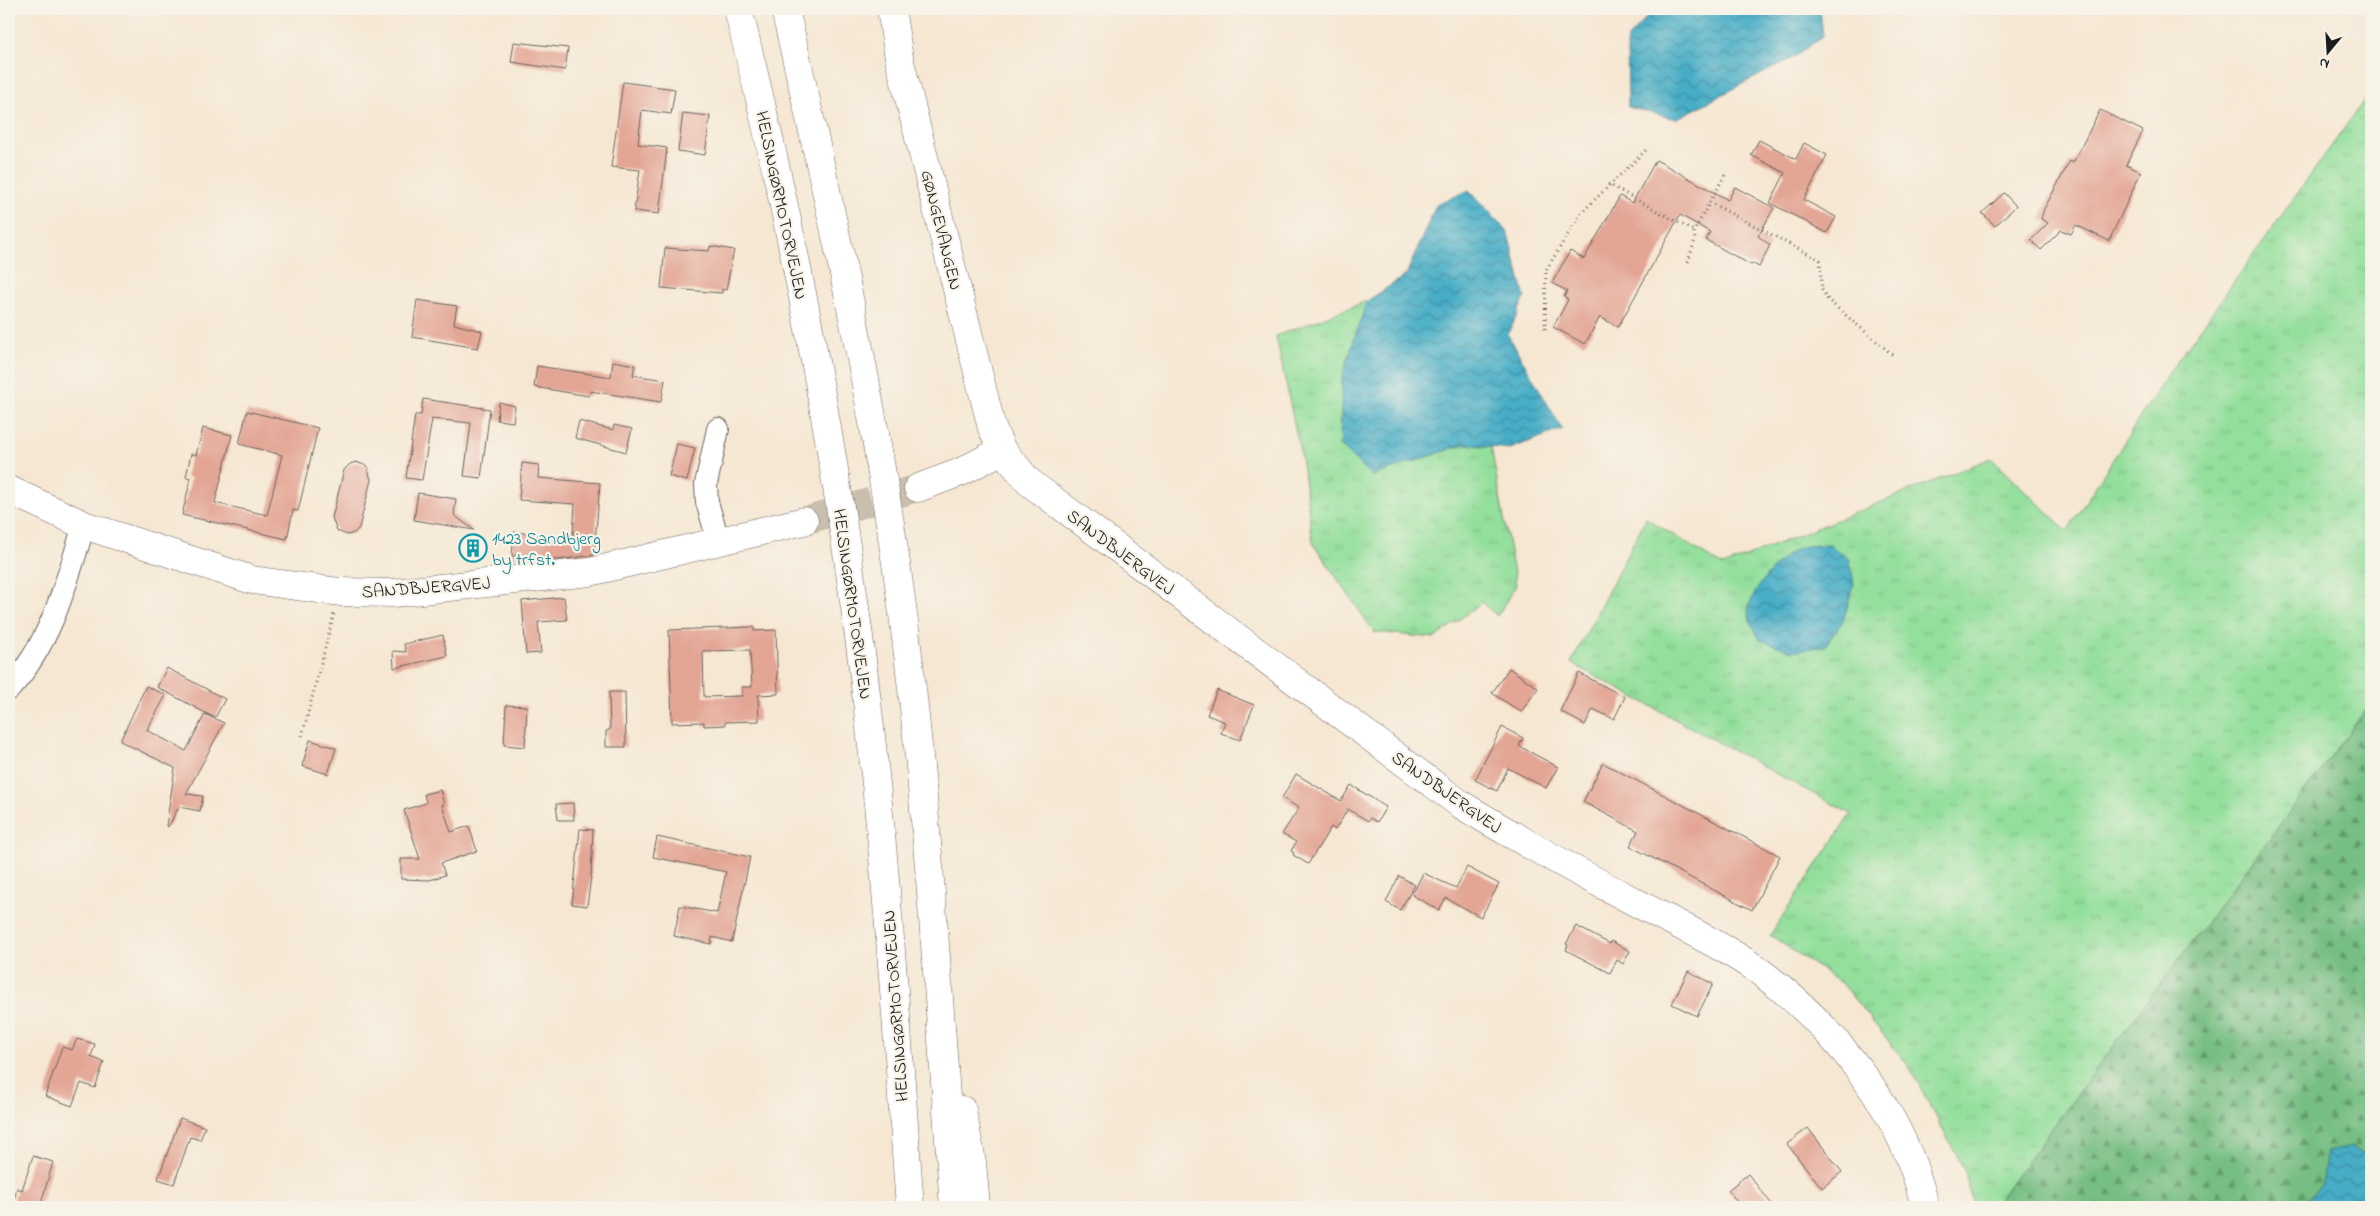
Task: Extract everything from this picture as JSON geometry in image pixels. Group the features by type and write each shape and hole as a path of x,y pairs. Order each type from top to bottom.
{"main road":[{"name":"HELSINGØRMOTORVEJEN","path":"738,9 791,241 828,430 859,638 882,845 910,1207"},
{"path":"785,9 834,219 874,421 894,551 920,753 954,1207"},
{"name":"GØNGEVANGEN","path":"891,9 899,58 992,428 1002,450"},
{"path":"918,488 961,472 1002,450"},
{"name":"SANDBJERGVEJ","path":"1002,450 1029,482 1460,804 1536,850 1690,931 1758,971 1811,1014 1859,1069 1894,1125 1920,1186 1924,1207"},
{"name":"SANDBJERGVEJ","path":"9,490 84,526 252,580 340,592 394,593 590,572 804,521"},
{"path":"939,996 972,1162 976,1207"}],"street":[{"path":"718,430 706,484 707,502 718,542"},
{"path":"9,689 36,656 55,617 84,526"}],"path":[{"path":"1545,329 1546,270 1581,213 1608,184 1648,148"},
{"path":"1688,262 1695,240 1694,231 1726,173"},
{"path":"1608,184 1694,231"},
{"path":"1709,202 1820,260 1822,290 1828,300 1894,356"},
{"name":"SANDBJERGVEJ","path":"302,736 340,592"}],"green space":[{"path":"2371,91 2371,703 1993,1207 1973,1207 1965,1171 1909,1066 1841,983 1770,935 1851,814 1571,663 1646,518 1723,566 1991,458 2067,531 2168,374"},
{"path":"1367,301 1342,376 1371,476 1465,444 1491,447 1516,585 1497,616 1482,602 1435,638 1374,632 1313,543 1301,456 1276,336"},
{"path":"2371,703 2371,1160 2352,1147 2322,1185 2299,1207 1993,1207"}],"water":[{"path":"1654,9 1820,9 1823,36 1796,56 1676,119 1628,107 1627,39"},
{"path":"1469,190 1507,231 1525,297 1508,335 1562,429 1510,449 1465,444 1372,476 1340,445 1342,376 1367,301 1406,275 1436,205"},
{"path":"1830,545 1850,560 1854,585 1843,621 1825,646 1793,651 1760,640 1748,611 1754,594 1761,584 1784,558 1799,548"},
{"path":"2352,1147 2371,1160 2371,1207 2299,1207 2322,1185 2327,1152"}],"building":[{"path":"514,42 568,48 565,70 511,62"},
{"path":"623,82 675,89 671,114 642,110 638,144 667,148 659,214 634,211 640,170 611,167"},
{"path":"2100,110 2143,131 2126,165 2141,172 2109,241 2076,225 2071,234 2061,230 2041,250 2031,240 2048,223 2041,219 2044,209 2070,161 2073,163"},
{"path":"683,113 710,116 705,155 678,151"},
{"path":"1759,140 1796,159 1804,143 1827,155 1804,200 1836,217 1827,233 1770,203 1785,173 1751,155"},
{"path":"1656,160 1728,200 1735,187 1774,208 1758,236 1770,245 1759,267 1752,263 1751,265 1706,240 1710,232 1680,215 1618,327 1600,317 1585,344 1553,327 1568,300 1564,297 1567,291 1552,283 1570,251 1584,259 1620,196 1632,203"},
{"path":"2004,193 2016,206 1995,226 1982,213"},
{"path":"710,246 734,250 726,290 722,289 722,293 661,288 665,248 709,251"},
{"path":"417,300 457,306 454,324 482,331 478,348 412,337"},
{"path":"613,361 635,365 633,375 665,380 661,402 590,391 589,396 534,387 537,366 611,377"},
{"path":"423,399 490,409 481,478 464,476 471,423 432,419 422,480 406,478 415,415 421,415"},
{"path":"499,402 515,406 513,422 497,420"},
{"path":"247,411 318,428 298,511 293,510 287,539 182,515 191,478 186,477 191,454 196,455 203,428 232,435 215,503 267,515 282,455 239,444"},
{"path":"579,421 613,430 614,425 632,429 626,452 575,438"},
{"path":"677,444 695,448 687,481 669,476"},
{"path":"356,462 367,466 371,480 359,528 354,533 347,535 337,531 332,518 344,470 350,464"},
{"path":"522,463 539,465 538,478 600,483 594,555 557,560 512,556 514,532 571,538 573,535 575,504 519,500"},
{"path":"418,493 456,499 454,515 474,530 414,520"},
{"path":"564,597 567,620 538,622 541,653 526,654 522,601"},
{"path":"754,627 754,631 776,630 778,694 758,695 759,721 725,722 725,725 704,726 704,722 672,723 669,630","holes":["750,650 752,687 742,687 742,696 704,697 703,651"]},
{"path":"443,635 447,656 394,668 393,651 406,652 404,644"},
{"path":"167,668 225,699 215,718 157,687"},
{"path":"1509,668 1538,688 1521,712 1492,693"},
{"path":"1579,673 1625,697 1614,719 1593,709 1585,725 1560,711"},
{"path":"146,686 166,695 147,730 186,751 205,714 224,723 186,794 203,796 200,811 179,807 168,827 166,826 175,768 120,741"},
{"path":"1217,690 1254,705 1240,740 1221,733 1225,722 1207,715"},
{"path":"609,692 625,692 626,747 606,747 606,731 610,730"},
{"path":"506,705 527,706 525,747 504,745"},
{"path":"1502,727 1523,738 1519,746 1558,767 1546,788 1508,768 1497,791 1475,780"},
{"path":"310,740 336,748 328,774 302,766"},
{"path":"1603,763 1780,856 1752,910 1630,846 1638,831 1583,802"},
{"path":"1296,774 1341,801 1351,785 1386,807 1377,822 1370,818 1368,821 1348,809 1335,830 1331,827 1308,864 1293,855 1294,853 1291,851 1296,842 1282,834 1299,808 1282,798"},
{"path":"440,790 444,804 442,805 451,832 469,826 477,851 441,863 445,875 430,880 401,879 401,859 420,859 404,810 426,803 424,794"},
{"path":"573,803 574,820 558,820 556,804"},
{"path":"580,829 593,830 591,877 587,906 572,904"},
{"path":"657,837 750,857 732,942 712,937 711,944 674,936 680,906 717,913 726,872 653,857"},
{"path":"1467,867 1499,884 1481,917 1446,898 1439,910 1412,895 1423,873 1456,888"},
{"path":"1399,876 1415,885 1400,910 1386,902"},
{"path":"1576,926 1610,944 1611,941 1630,951 1623,964 1617,960 1610,973 1566,950 1568,945 1566,944"},
{"path":"1688,971 1713,984 1697,1016 1672,1004"},
{"path":"77,1039 95,1044 91,1057 104,1062 95,1088 81,1083 72,1106 45,1096 62,1047 72,1050"},
{"path":"180,1118 205,1127 200,1140 190,1137 174,1184 158,1179"},
{"path":"1808,1128 1842,1172 1822,1188 1787,1144"},
{"path":"33,1156 53,1162 40,1207 25,1207 13,1204 17,1188 22,1190"},
{"path":"1748,1174 1774,1207 1741,1207 1728,1190"}],"tunnel":[{"path":"804,521 918,488"}],"place":[{"name":"1423 Sandbjerg by trfst.","path":"473,548"}]}
